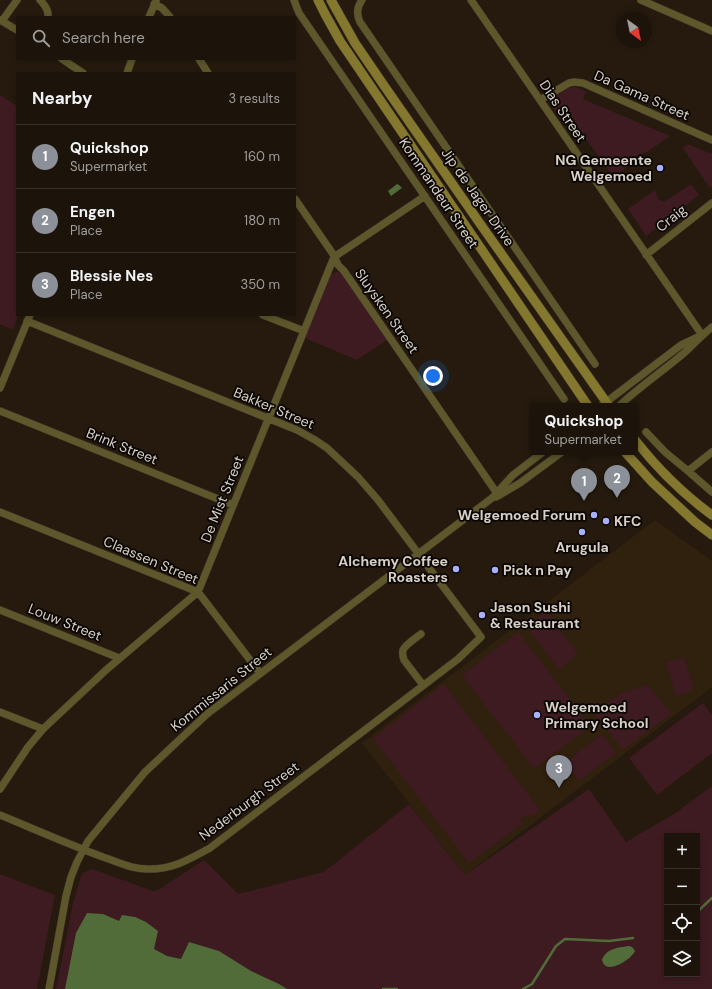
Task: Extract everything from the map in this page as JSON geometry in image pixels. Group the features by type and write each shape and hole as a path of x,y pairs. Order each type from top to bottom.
{"main road":[{"name":"Jip de Jager Drive","path":"318,0 324,14 345,48 586,403"},
{"name":"Jip de Jager Drive","path":"330,0 355,43 604,403"},
{"path":"638,443 672,481 712,515"},
{"path":"628,455 652,482 712,536"}],"street":[{"path":"16,29 1,20 17,0"},
{"path":"40,0 47,9 48,16"},
{"name":"Kommandeur Street","path":"294,0 299,13 564,399"},
{"name":"Dias Street","path":"471,0 702,335"},
{"path":"641,0 712,31"},
{"path":"361,1 357,14 360,22 595,364"},
{"path":"149,16 155,2 169,16"},
{"path":"64,60 82,72"},
{"path":"127,72 132,60"},
{"path":"200,60 207,72"},
{"name":"Da Gama Street","path":"540,100 569,83 583,83 712,140"},
{"path":"334,257 425,196"},
{"name":"Sluysken Street","path":"296,201 496,495"},
{"name":"Craig","path":"646,255 712,203"},
{"name":"De Mist Street","path":"0,789 28,747 43,729 119,658 198,592 334,257"},
{"path":"266,316 304,331"},
{"path":"0,388 28,318"},
{"name":"Bakker Street","path":"28,318 297,430 315,440 339,459 358,477 378,500 481,637"},
{"path":"621,403 685,352 712,327"},
{"path":"608,403 681,345 702,335"},
{"name":"Brink Street","path":"0,411 233,505"},
{"path":"646,432 665,452 712,492"},
{"path":"688,471 712,452"},
{"name":"Kommissaris Street","path":"496,495 513,475 539,455"},
{"name":"Kommissaris Street","path":"49,989 71,877 83,850 101,825 145,772 207,714 260,673 496,495 520,483 558,455"},
{"name":"Claassen Street","path":"0,512 198,592 260,673"},
{"name":"Louw Street","path":"0,610 119,658"},
{"path":"421,634 405,647 403,650 403,655 404,660 423,685"},
{"name":"Nederburgh Street","path":"0,815 83,850 128,866 150,869 170,866 187,861 210,848 458,658 481,637"},
{"path":"0,712 43,729"}],"shaded area":[{"path":"576,87 586,91 583,99 670,136 647,152 640,154 628,162 624,170 613,177 563,106 555,111 548,101 568,88"},
{"path":"0,95 16,105 16,316 18,316 13,330 0,324"},
{"path":"688,144 712,154 712,187 709,187 683,148"},
{"path":"397,184 402,188 391,196 388,191"},
{"path":"691,184 699,195 646,236 628,209 655,190 658,199 664,202"},
{"path":"336,272 343,275 387,340 357,360 305,338 331,274"},
{"name":"Welgemoed Primary School","path":"655,520 712,561 712,687 465,875 362,743"},
{"path":"546,612 578,654 559,669 526,626"},
{"path":"518,632 590,726 534,769 462,675"},
{"path":"684,657 694,690 676,696 666,663"},
{"path":"444,684 540,810 531,817 528,814 520,820 523,823 469,863 373,738"},
{"path":"648,685 671,714 623,750 594,713 621,693"},
{"path":"703,703 712,715 712,753 657,795 629,758"},
{"path":"602,734 616,753 579,781 565,763"},
{"path":"712,786 712,989 56,989 73,903 82,873 92,869 153,891 158,890 204,860 238,894 324,872 409,804 465,875 589,789 626,842 674,814"},
{"path":"0,874 55,895 37,989 0,989"},
{"path":"87,913 103,914 119,921 122,915 135,917 146,922 158,931 154,949 167,956 181,959 189,942 219,951 251,971 287,989 65,989 76,933"},
{"path":"628,946 632,947 635,951 628,959 612,967 607,967 604,964 602,959 604,955 613,949"}],"waterway":[{"path":"700,909 712,898"},
{"path":"523,989 532,984 556,946 565,939 609,941 633,938"},
{"path":"383,989 397,989"}],"place":[{"name":"NG Gemeente Welgemoed","path":"660,168"},
{"name":"Engen","path":"617,498"},
{"name":"Quickshop","path":"584,501"},
{"name":"Welgemoed Forum","path":"594,515"},
{"name":"KFC","path":"606,521"},
{"name":"Arugula","path":"582,532"},
{"name":"Alchemy Coffee Roasters","path":"456,569"},
{"name":"Pick n Pay","path":"495,570"},
{"name":"Jason Sushi & Restaurant","path":"482,615"},
{"name":"Welgemoed Primary School","path":"537,715"},
{"name":"Blessie Nes","path":"559,788"}]}
